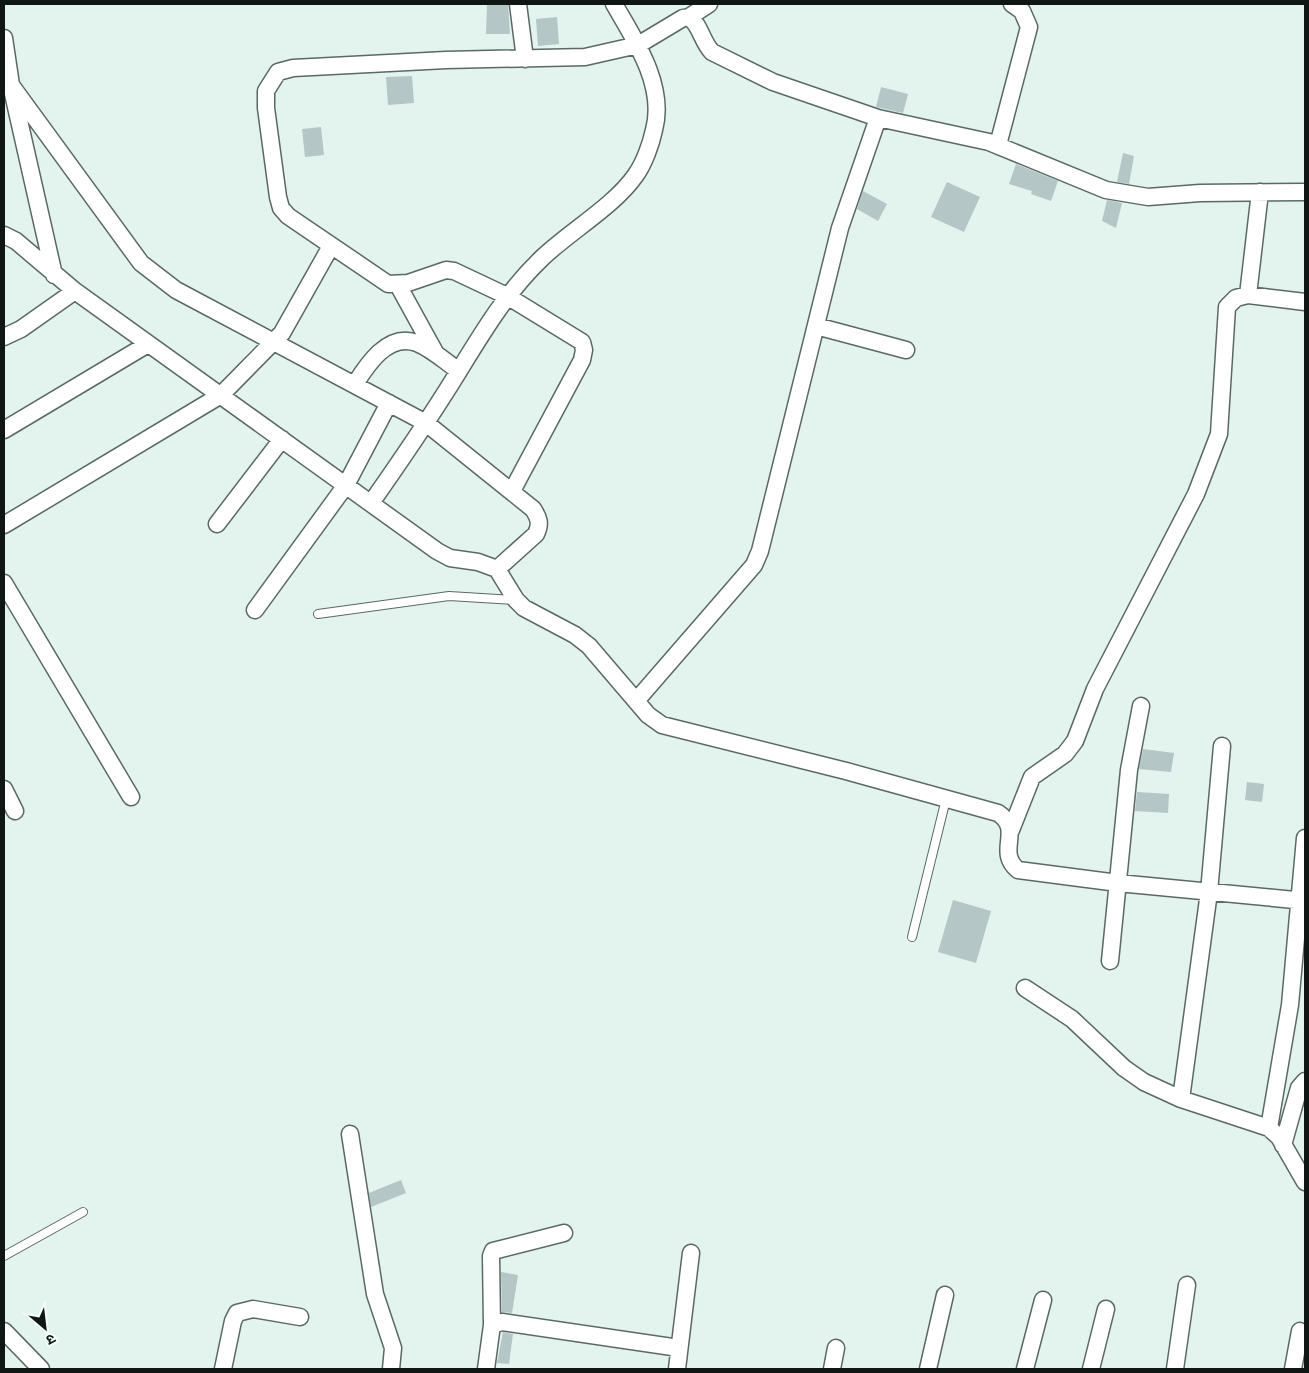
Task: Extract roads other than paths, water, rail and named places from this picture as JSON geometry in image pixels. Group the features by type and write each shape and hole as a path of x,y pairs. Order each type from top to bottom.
{"street":[{"path":"518,4 525,59"},
{"path":"371,503 426,423 507,296 542,259 616,196 636,175 655,130 657,104 651,78 638,45 614,4"},
{"path":"512,492 582,360 584,350 582,342 507,296 454,271 446,270 398,285 388,284 288,216 281,208 278,197 266,108 266,91 278,72 293,68 586,57 638,45 709,4"},
{"path":"998,146 1029,27 1022,11 1012,4"},
{"path":"689,17 694,20 706,46 712,52 773,82 878,118 998,146 1088,184 1148,197 1200,193 1305,192"},
{"path":"4,38 12,85 54,275"},
{"path":"12,85 140,262 176,290 426,423 533,509 538,518 539,527 529,542 499,572"},
{"path":"636,702 754,565 760,551 840,228 878,118"},
{"path":"1248,295 1260,192"},
{"path":"4,235 16,241 75,292 450,558 478,562 499,572 513,596 524,608 576,635 589,646 648,715 662,725 998,813 1006,818 1011,830"},
{"path":"4,525 220,395 275,342 290,321 331,246"},
{"path":"398,285 437,356"},
{"path":"4,337 21,329 75,292"},
{"path":"1302,901 1118,883 1018,870 1011,864 1007,853 1011,830 1032,777 1065,754 1075,741 1095,689 1196,494 1219,434 1227,307 1236,298 1248,295 1305,302"},
{"path":"816,326 906,350"},
{"path":"355,384 370,360 394,344 416,342 459,371"},
{"path":"4,430 148,344"},
{"path":"255,610 346,485 389,403"},
{"path":"217,524 282,439"},
{"path":"4,583 131,797"},
{"path":"1110,961 1129,770 1141,706"},
{"path":"1181,1099 1209,892 1222,746"},
{"path":"4,790 15,811"},
{"path":"1269,1128 1290,1005 1302,901 1305,838"},
{"path":"1026,988 1072,1019 1124,1068 1144,1082 1181,1099 1269,1128 1284,1145 1305,1182"},
{"path":"1284,1145 1299,1088 1305,1081"},
{"path":"350,1134 375,1294 392,1348 391,1369"},
{"path":"486,1369 492,1325 491,1256 494,1251 564,1233"},
{"path":"677,1369 691,1253"},
{"path":"1175,1369 1187,1285"},
{"path":"928,1369 945,1295"},
{"path":"1024,1369 1043,1300"},
{"path":"223,1369 233,1321 237,1314 253,1308 300,1317"},
{"path":"1091,1369 1106,1309"},
{"path":"492,1325 502,1322 679,1348"},
{"path":"4,1331 41,1369"},
{"path":"1293,1369 1300,1331"},
{"path":"832,1369 836,1348"}],"lane":[{"path":"318,614 449,596 513,596"},
{"path":"912,937 946,799"},
{"path":"4,1256 84,1212"}]}
